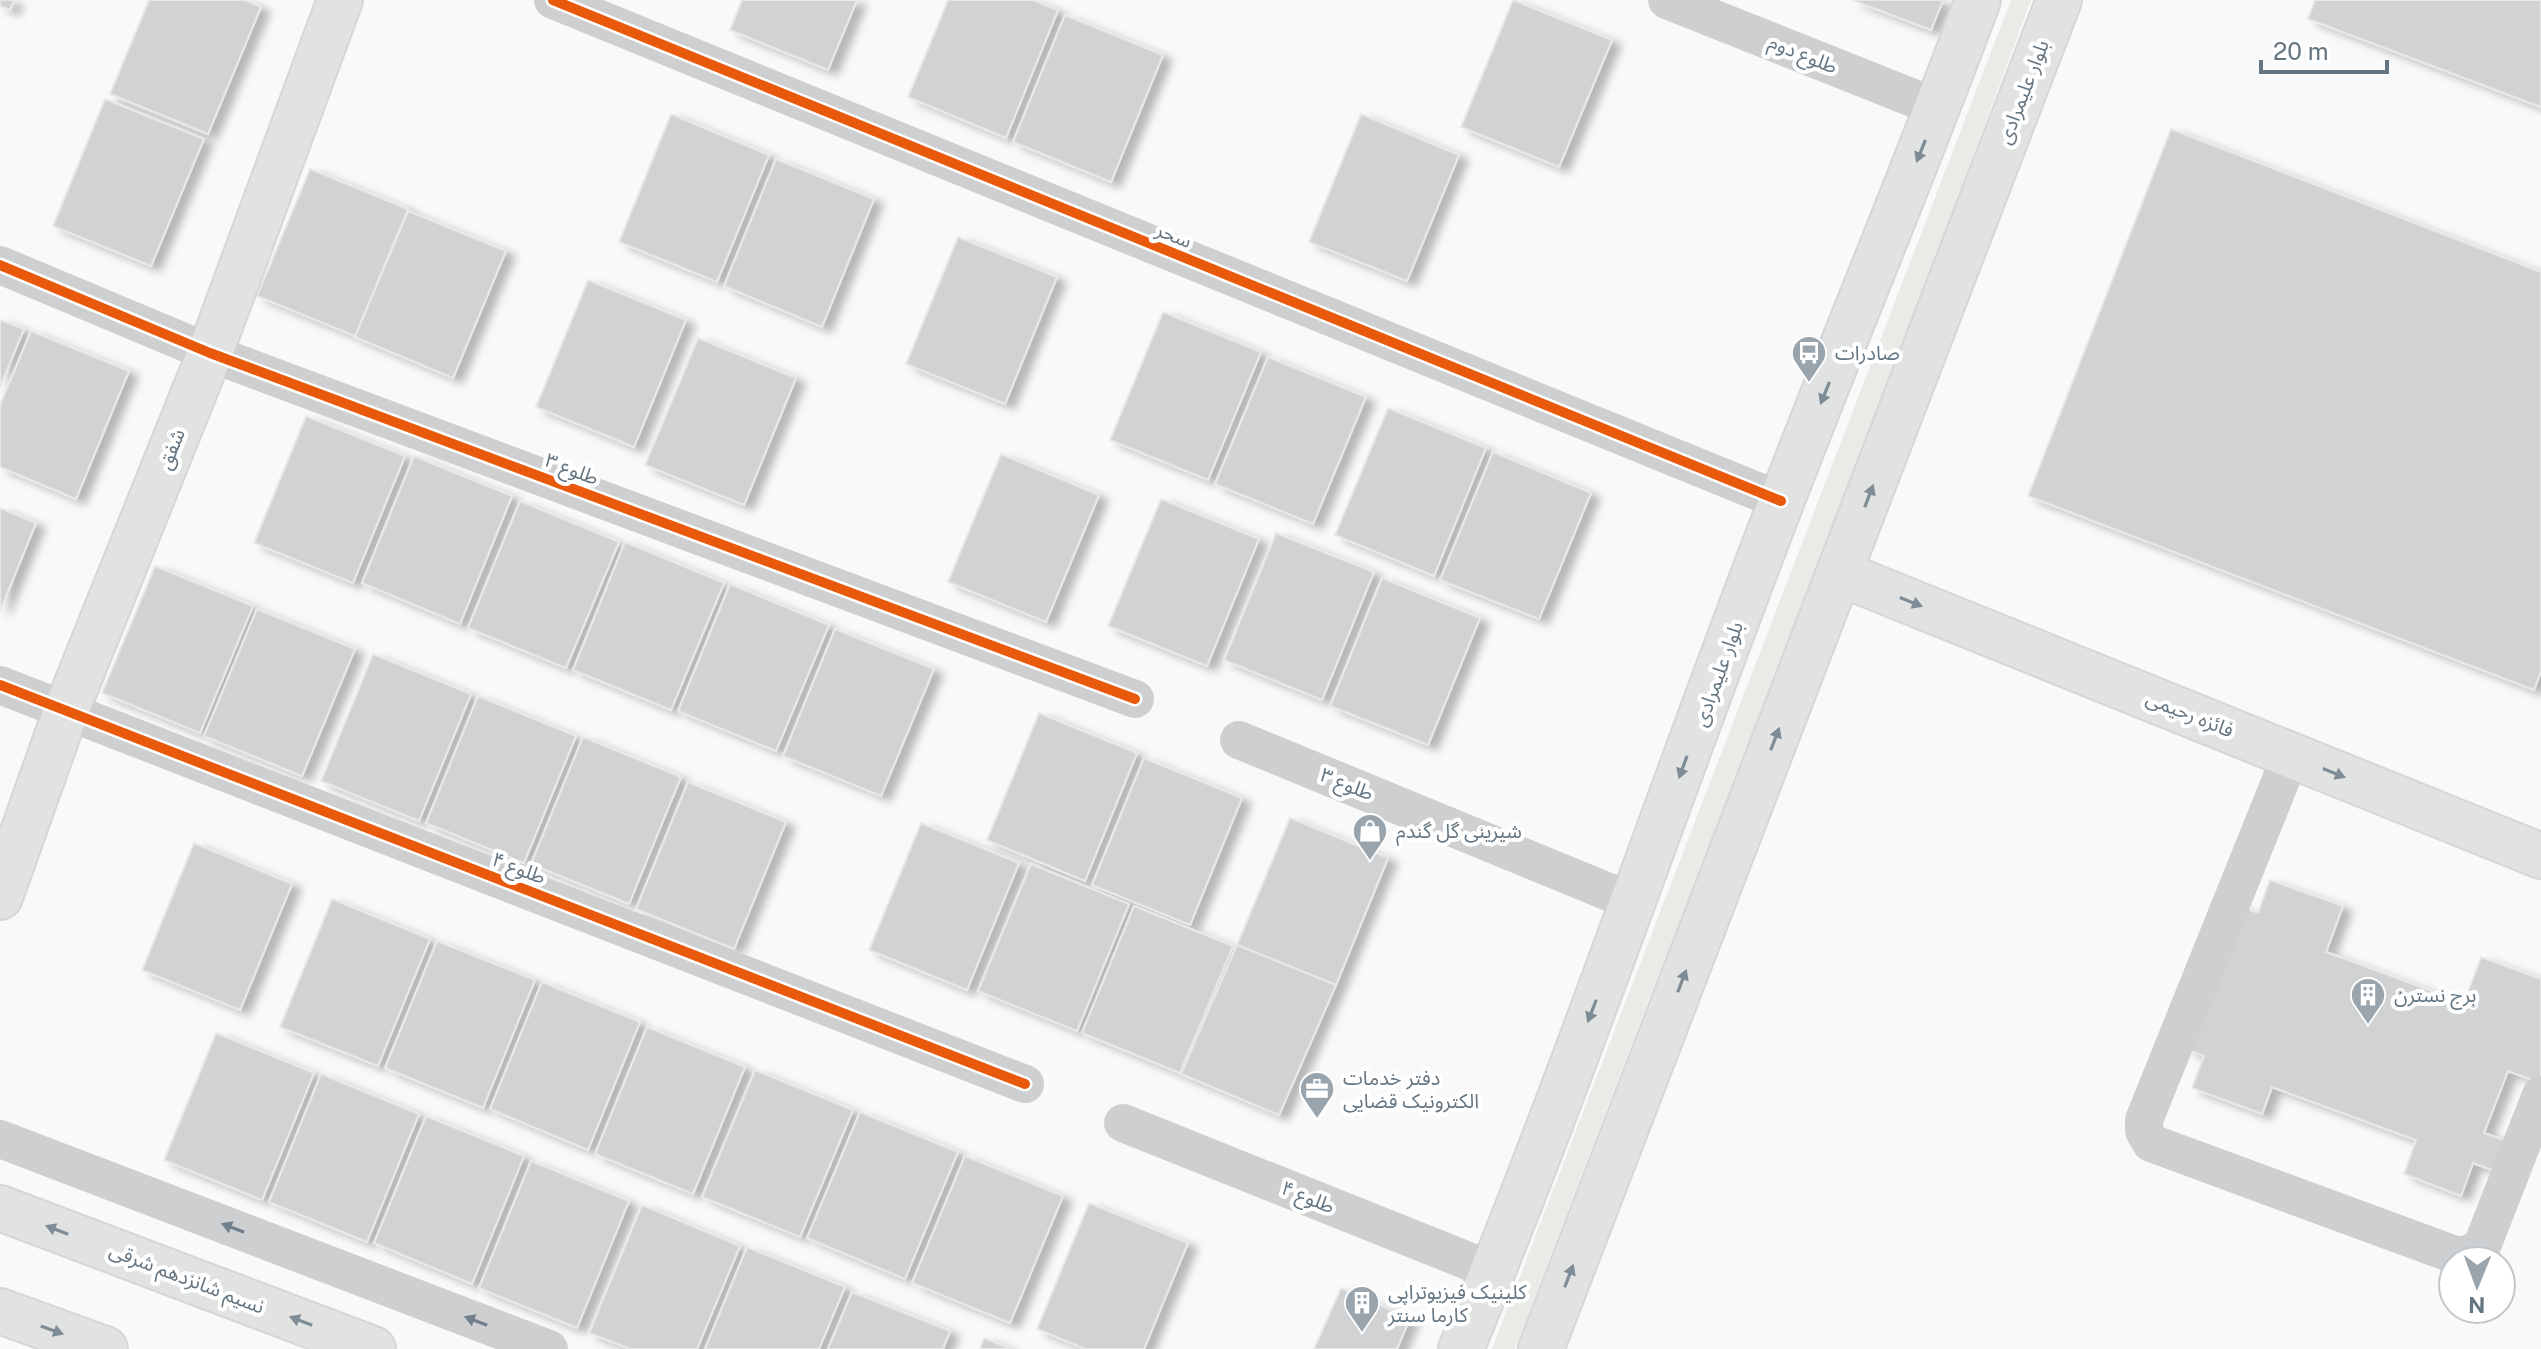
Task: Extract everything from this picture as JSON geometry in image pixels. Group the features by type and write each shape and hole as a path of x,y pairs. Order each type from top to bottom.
{"main road":[{"name":"شفق","path":"0,897 66,711 210,353 340,0"},
{"name":"بلوار علیمرادی","path":"1461,1349 1633,902 1781,501 1978,0"},
{"name":"بلوار علیمرادی","path":"1541,1349 2059,0"},
{"name":"فائزه رحیمی","path":"1839,573 2541,856"},
{"name":"نسیم شانزدهم شرقی","path":"0,1208 373,1349"},
{"path":"0,1311 105,1349"}],"street":[{"name":"سحر","path":"553,0 1781,501"},
{"name":"طلوع دوم","path":"1667,0 1938,108"},
{"name":"طلوع ۳","path":"0,265 210,353 1135,699"},
{"name":"طلوع ۴","path":"0,685 1025,1084"},
{"name":"طلوع ۳","path":"1239,740 1633,902"},
{"path":"2291,755 2144,1120 2144,1131 2151,1143 2458,1256 2482,1246 2541,1095"},
{"name":"طلوع ۴","path":"1123,1123 1493,1271"},
{"path":"0,1139 549,1349"}],"shaded area":[{"path":"2011,0 2031,0 1841,513 1515,1349 1492,1349"}],"building":[{"path":"0,0 14,0 10,10 0,6"},
{"path":"149,0 244,0 261,7 208,134 110,94"},
{"path":"742,0 857,0 828,70 730,30"},
{"path":"948,0 1033,0 1058,10 1006,138 908,97"},
{"path":"1513,0 1612,40 1559,167 1461,127"},
{"path":"1852,0 1943,0 1931,30"},
{"path":"2315,0 2541,0 2541,107 2308,19"},
{"path":"1065,15 1163,55 1111,182 1013,142"},
{"path":"105,99 204,139 151,266 53,226"},
{"path":"671,114 769,155 717,282 619,242"},
{"path":"1361,114 1459,155 1407,281 1309,242"},
{"path":"2171,129 2541,272 2541,671 2534,690 2028,496"},
{"path":"776,159 874,199 822,327 724,286"},
{"path":"310,169 408,209 355,336 257,296"},
{"path":"408,211 506,251 453,378 355,337"},
{"path":"958,237 1057,277 1005,404 906,364"},
{"path":"588,280 686,320 634,447 536,407"},
{"path":"1163,312 1261,352 1208,480 1110,440"},
{"path":"0,320 24,329 0,387"},
{"path":"31,331 129,371 76,499 0,467 0,405"},
{"path":"698,338 796,378 744,505 645,465"},
{"path":"1268,357 1366,397 1313,524 1215,484"},
{"path":"1388,408 1486,448 1434,576 1335,535"},
{"path":"306,416 405,456 353,583 254,543"},
{"path":"1493,452 1591,493 1539,619 1440,580"},
{"path":"1001,454 1099,495 1046,622 948,582"},
{"path":"414,456 512,496 460,624 362,583"},
{"path":"1161,499 1259,539 1207,666 1108,626"},
{"path":"520,501 619,542 566,668 468,628"},
{"path":"0,508 36,523 0,611"},
{"path":"1276,533 1374,572 1322,700 1224,660"},
{"path":"625,542 724,583 671,710 573,670"},
{"path":"155,566 253,606 200,733 102,693"},
{"path":"1382,578 1480,618 1428,745 1330,706"},
{"path":"730,584 829,625 776,751 678,711"},
{"path":"257,609 355,649 302,776 204,736"},
{"path":"835,629 934,669 881,796 783,756"},
{"path":"373,654 471,694 419,821 321,781"},
{"path":"478,696 576,736 524,863 426,823"},
{"path":"1039,713 1137,753 1085,881 987,840"},
{"path":"583,737 681,777 629,904 531,864"},
{"path":"1144,758 1242,798 1190,925 1092,885"},
{"path":"688,782 786,822 734,949 636,909"},
{"path":"1290,818 1388,858 1336,985 1237,945"},
{"path":"921,823 1019,863 967,990 869,950"},
{"path":"194,843 292,884 240,1010 142,970"},
{"path":"1031,864 1129,904 1077,1031 978,991"},
{"name":"برج نسترن","path":"2270,880 2343,906 2326,952 2464,1003 2481,957 2541,979 2541,1074 2538,1082 2508,1071 2484,1133 2512,1143 2500,1173 2473,1163 2461,1196 2404,1174 2416,1140 2272,1087 2262,1114 2192,1088 2204,1056 2186,1049 2239,906 2258,913"},
{"path":"332,899 430,939 378,1066 280,1027"},
{"path":"1134,906 1233,946 1180,1073 1082,1033"},
{"path":"437,941 535,980 483,1108 385,1068"},
{"path":"1237,945 1336,985 1279,1115 1181,1074"},
{"path":"542,982 640,1022 588,1150 490,1109"},
{"path":"647,1027 745,1067 693,1194 595,1154"},
{"path":"216,1033 314,1073 262,1200 164,1160"},
{"path":"755,1070 853,1110 800,1237 702,1197"},
{"path":"321,1074 419,1114 367,1242 269,1202"},
{"path":"860,1112 958,1152 905,1279 807,1238"},
{"path":"426,1116 524,1156 472,1284 374,1243"},
{"path":"965,1156 1063,1196 1010,1323 912,1283"},
{"path":"531,1161 629,1201 577,1328 479,1288"},
{"path":"1089,1203 1188,1243 1144,1349 1085,1349 1037,1329"},
{"path":"642,1205 740,1246 697,1349 630,1349 589,1333"},
{"path":"747,1247 845,1287 819,1349 705,1349"},
{"name":"کلینیک فیزیوتراپی کارما سنتر","path":"1341,1288 1410,1318 1397,1349 1314,1349"},
{"path":"852,1292 950,1331 943,1349 828,1349"},
{"path":"984,1338 1011,1349 980,1349"}],"cycle path":[{"path":"553,0 1781,501"},
{"path":"0,265 210,353 1135,699"},
{"path":"0,685 1025,1084"}],"place":[{"name":"صادرات","path":"1809,384"},
{"name":"شیرینی گل گندم","path":"1370,862"},
{"name":"برج نسترن","path":"2368,1026"},
{"name":"دفتر خدمات الکترونیک قضایی","path":"1317,1120"},
{"name":"کلینیک فیزیوتراپی کارما سنتر","path":"1362,1334"}]}
